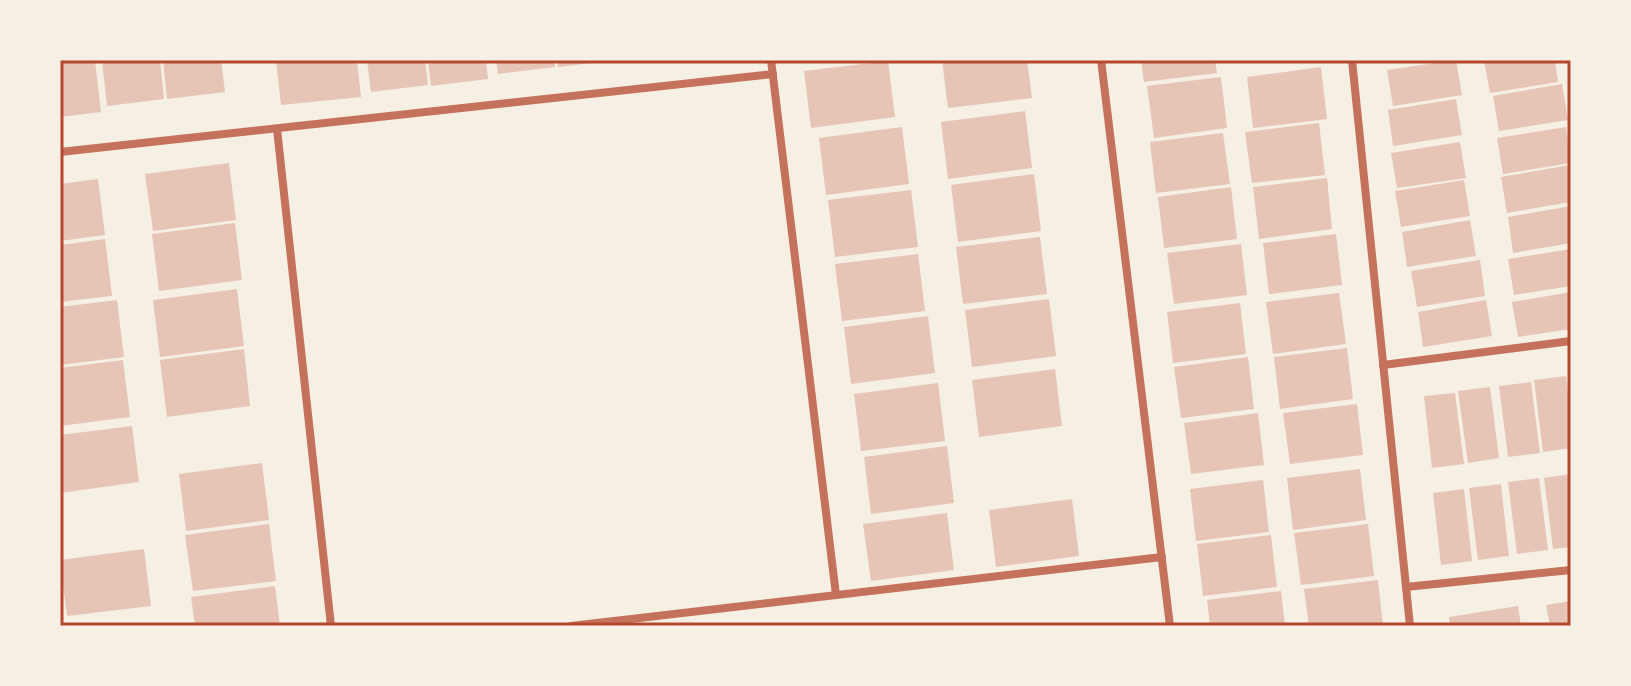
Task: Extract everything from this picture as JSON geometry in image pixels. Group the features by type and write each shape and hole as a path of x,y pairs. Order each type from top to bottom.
{"street":[{"path":"771,60 836,595"},
{"path":"1101,60 1170,626"},
{"path":"1352,60 1410,626"},
{"path":"60,152 773,74"},
{"path":"277,129 331,626"},
{"path":"1383,365 1571,341"},
{"path":"571,626 1162,557"},
{"path":"1406,587 1571,570"}],"building":[{"path":"60,60 95,60 101,112 60,117"},
{"path":"102,60 160,60 164,99 107,106"},
{"path":"163,60 221,60 225,92 167,99"},
{"path":"276,60 357,60 361,97 281,105"},
{"path":"367,60 425,60 428,85 371,92"},
{"path":"428,60 486,60 488,79 431,86"},
{"path":"496,60 554,60 555,67 498,74"},
{"path":"557,60 601,60 601,62 558,67"},
{"path":"942,60 1027,60 1032,98 948,108"},
{"path":"1141,60 1215,60 1217,73 1144,82"},
{"path":"1456,60 1462,95 1393,106 1387,70"},
{"path":"1484,60 1555,60 1558,82 1490,93"},
{"path":"888,61 895,117 811,128 804,71"},
{"path":"1321,67 1327,119 1253,128 1247,77"},
{"path":"1221,77 1227,128 1154,138 1147,86"},
{"path":"1562,84 1568,120 1499,131 1493,96"},
{"path":"1456,99 1462,135 1393,146 1388,110"},
{"path":"1025,111 1032,168 948,179 941,122"},
{"path":"1319,123 1325,175 1252,183 1245,132"},
{"path":"902,127 909,184 826,195 819,138"},
{"path":"1566,127 1571,163 1503,174 1497,138"},
{"path":"1223,133 1230,184 1156,193 1150,142"},
{"path":"1460,142 1466,178 1397,188 1391,153"},
{"path":"229,163 236,220 153,231 145,174"},
{"path":"1570,165 1571,202 1507,213 1501,177"},
{"path":"1034,174 1041,231 958,242 951,185"},
{"path":"1327,178 1332,229 1259,239 1253,187"},
{"path":"98,179 105,235 60,241 60,184"},
{"path":"1464,180 1470,216 1401,227 1395,191"},
{"path":"1231,187 1237,239 1164,248 1158,197"},
{"path":"911,190 918,247 835,257 828,200"},
{"path":"1571,206 1571,243 1513,253 1508,217"},
{"path":"1470,220 1476,256 1407,267 1402,232"},
{"path":"235,223 242,280 159,291 152,234"},
{"path":"1336,234 1342,285 1269,294 1263,243"},
{"path":"1040,237 1047,294 963,304 956,247"},
{"path":"105,239 112,296 60,302 60,245"},
{"path":"1241,244 1247,295 1174,304 1167,253"},
{"path":"1571,249 1571,286 1514,295 1508,259"},
{"path":"918,254 925,311 842,321 835,264"},
{"path":"1480,260 1485,296 1417,307 1411,271"},
{"path":"237,289 244,346 160,357 153,300"},
{"path":"1571,292 1571,329 1518,337 1512,302"},
{"path":"1339,293 1346,344 1273,354 1266,302"},
{"path":"1049,299 1056,356 972,367 965,310"},
{"path":"117,300 124,357 60,365 60,307"},
{"path":"1486,300 1492,336 1423,347 1418,312"},
{"path":"1240,303 1246,354 1173,363 1167,312"},
{"path":"928,316 935,373 851,384 844,327"},
{"path":"1347,348 1353,399 1280,409 1274,357"},
{"path":"244,349 250,406 167,417 160,360"},
{"path":"1248,357 1254,409 1181,418 1174,367"},
{"path":"123,360 130,417 60,426 60,368"},
{"path":"1055,369 1062,426 979,437 972,380"},
{"path":"1566,376 1571,448 1543,452 1534,380"},
{"path":"1531,382 1540,453 1508,457 1499,386"},
{"path":"938,383 945,441 861,451 854,394"},
{"path":"1490,387 1499,458 1468,463 1458,391"},
{"path":"1455,393 1464,464 1432,468 1424,396"},
{"path":"1357,404 1363,455 1290,464 1283,413"},
{"path":"1258,413 1264,465 1191,474 1184,423"},
{"path":"132,426 139,482 60,493 60,435"},
{"path":"947,446 954,503 871,514 864,457"},
{"path":"262,463 269,520 186,531 179,474"},
{"path":"1360,469 1366,520 1293,530 1287,478"},
{"path":"1571,474 1571,547 1553,549 1544,478"},
{"path":"1539,478 1548,550 1517,554 1508,482"},
{"path":"1263,480 1269,532 1196,541 1190,489"},
{"path":"1501,484 1509,556 1478,560 1469,488"},
{"path":"1464,489 1472,561 1441,565 1433,493"},
{"path":"1072,499 1079,556 996,567 989,510"},
{"path":"947,513 954,570 871,581 863,524"},
{"path":"269,524 276,581 193,591 185,535"},
{"path":"1368,524 1374,576 1301,585 1294,533"},
{"path":"1271,535 1277,587 1203,596 1197,544"},
{"path":"144,549 151,606 67,616 60,560"},
{"path":"1378,580 1383,626 1309,626 1304,589"},
{"path":"275,586 280,626 195,626 191,597"},
{"path":"1281,591 1285,626 1210,626 1207,600"},
{"path":"1571,601 1571,626 1550,626 1546,605"},
{"path":"1518,606 1521,626 1450,626 1449,617"}]}
